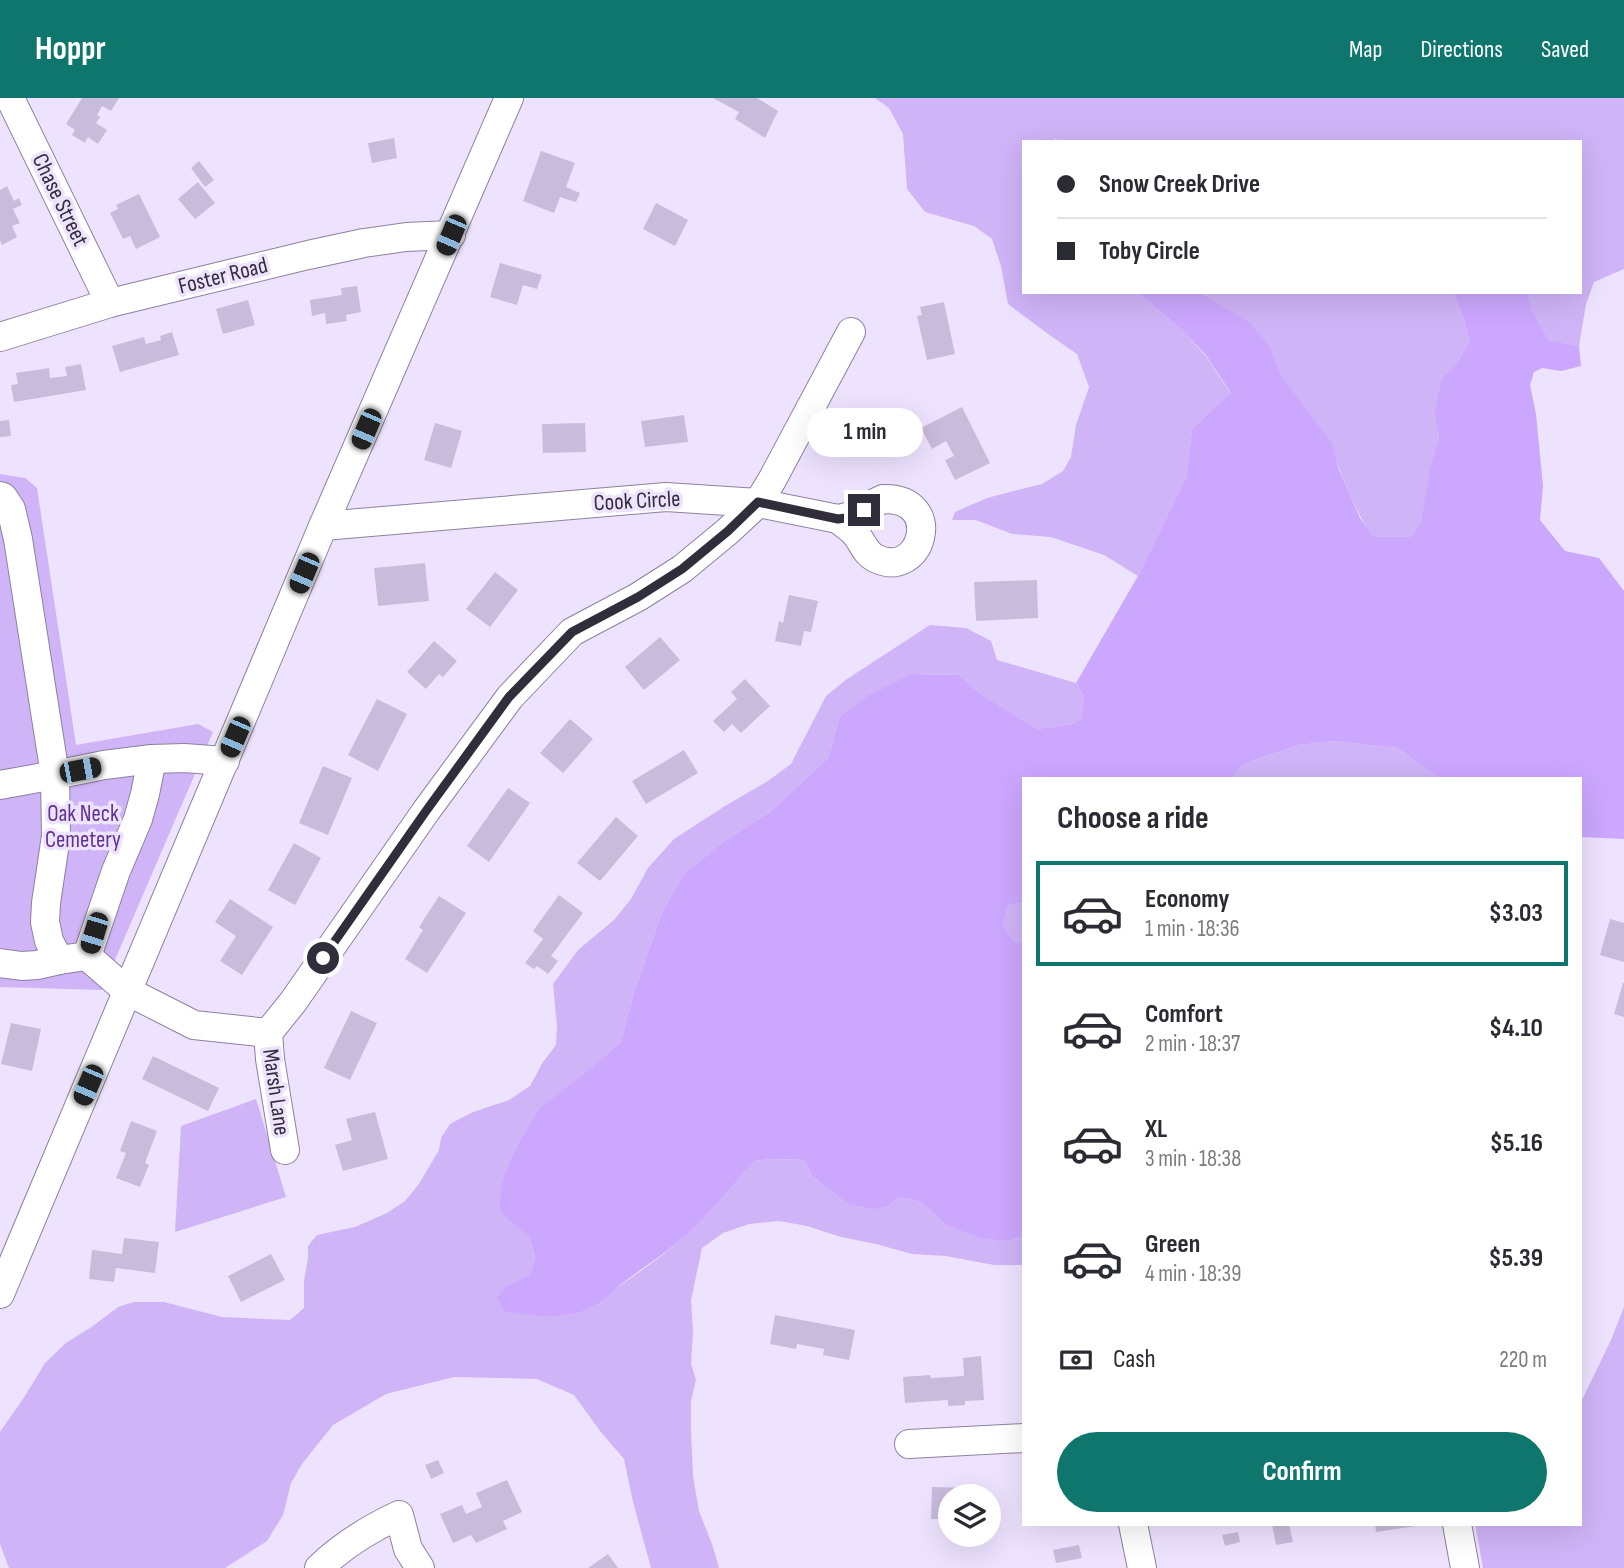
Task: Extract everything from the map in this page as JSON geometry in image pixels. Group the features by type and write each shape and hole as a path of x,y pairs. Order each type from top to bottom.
{"street":[{"name":"Chase Street","path":"10,98 110,303"},
{"path":"0,1294 323,526 509,98"},
{"name":"Foster Road","path":"0,337 110,303 308,255 406,237 451,235"},
{"path":"0,963 37,965 87,956 127,991 194,1025 268,1033 293,1002 509,697 572,632 638,597 682,569 758,502 851,332"},
{"path":"0,496 4,497 11,509 18,539 55,775 56,836 45,922 49,941 59,960"},
{"name":"Cook Circle","path":"323,526 666,497 758,502 838,519"},
{"path":"0,785 104,765 152,759 225,761"},
{"path":"87,956 116,871 138,819 152,759"},
{"name":"Marsh Lane","path":"268,1033 285,1150"},
{"path":"909,1444 1022,1438"},
{"path":"319,1568 336,1552 376,1526 399,1515 408,1549 420,1568"},
{"path":"1133,1526 1142,1568"},
{"path":"1457,1526 1465,1568"}],"green space":[{"path":"875,98 1624,98 1624,269 1594,282 1586,304 1579,346 1549,340 1533,312 1528,294 1582,294 1582,140 1022,140 1022,294 1139,294 1181,329 1205,355 1231,394 1192,429 1186,478 1138,576 1104,555 1051,537 1012,534 976,520 952,520 955,512 987,498 1042,484 1063,471 1071,457 1076,425 1089,387 1077,354 1008,304 1001,266 992,239 974,226 925,212 907,189 903,134 889,108"},
{"path":"1190,294 1454,294 1470,342 1444,376 1439,437 1421,523 1413,537 1372,537 1349,494 1332,448"},
{"name":"Oak Neck Cemetery","path":"0,474 25,478 37,488 76,745 198,724 213,732 102,990 0,987"},
{"path":"930,625 966,628 991,641 997,660 1076,683 1084,696 1081,719 1073,724 1037,729 978,692 959,675 912,674 840,717 828,758 770,812 723,842 684,874 662,912 633,996 621,1042 541,1108 510,1160 500,1211 530,1238 535,1257 530,1275 508,1285 592,1307 682,1238 754,1161 771,1159 805,1160 812,1176 848,1204 889,1205 900,1197 921,1202 946,1225 1006,1241 1022,1237 1022,1265 994,1265 946,1256 912,1254 779,1221 749,1224 723,1233 702,1248 691,1300 691,1364 696,1380 691,1401 693,1476 699,1511 719,1568 651,1568 624,1459 574,1395 537,1379 454,1377 386,1394 333,1425 302,1464 291,1483 283,1515 267,1541 225,1568 9,1568 0,1544 0,1432 45,1363 66,1343 118,1307 134,1302 164,1302 222,1317 290,1320 304,1308 308,1246 317,1235 355,1227 387,1213 405,1201 419,1184 439,1150 441,1138 450,1124 473,1112 509,1100 530,1086 556,1045 553,984 578,950 614,920 631,899 648,868 674,839 791,764 826,696 847,679"},
{"path":"1333,741 1398,748 1437,777 1233,777 1242,765 1299,745"},
{"path":"1022,902 1022,941 1016,943 1003,926 1008,905"},
{"path":"256,1099 286,1197 175,1232 181,1126"},
{"path":"1624,1307 1624,1568 1483,1568 1475,1526 1582,1526 1582,1400"}],"shaded area":[{"path":"1139,294 1201,294 1250,323 1269,346 1281,376 1331,442 1339,470 1360,518 1373,537 1412,537 1421,523 1439,437 1435,411 1442,378 1455,365 1470,342 1454,294 1528,294 1533,312 1549,340 1579,346 1581,366 1561,371 1542,368 1534,372 1530,385 1536,414 1543,486 1540,520 1565,551 1599,558 1624,591 1624,839 1582,837 1582,777 1437,777 1398,748 1333,741 1299,745 1263,757 1242,765 1233,777 1022,777 1022,902 1008,905 1003,926 1016,943 1022,941 1022,1237 1006,1241 981,1238 946,1225 921,1202 900,1197 889,1205 874,1209 848,1204 812,1176 805,1160 754,1161 691,1230 594,1306 558,1316 504,1311 497,1297 508,1285 530,1275 535,1257 530,1238 500,1212 501,1189 510,1160 540,1108 621,1042 633,996 662,912 684,874 723,842 770,812 828,758 840,717 868,696 912,674 959,675 978,692 1037,729 1073,724 1081,719 1084,696 1076,683 1138,576 1186,478 1192,429 1231,393 1205,354 1181,329"}],"building":[{"path":"82,98 119,98 111,111 102,106 97,115 100,117 96,123 107,130 98,144 88,137 85,143 72,135 75,130 66,124"},
{"path":"713,98 757,98 778,111 765,138 735,119 739,112"},
{"path":"394,138 397,158 372,163 368,143"},
{"path":"541,151 575,163 566,187 580,193 576,202 560,197 554,213 523,201"},
{"path":"199,161 214,180 205,187 191,168"},
{"path":"198,182 215,203 195,219 178,199"},
{"path":"7,186 14,201 19,198 22,205 13,209 20,223 12,226 17,237 2,245 0,190"},
{"path":"139,194 160,237 136,249 130,236 123,239 110,213 118,209 116,205"},
{"path":"656,203 688,220 675,246 643,229"},
{"path":"500,263 542,275 537,289 523,285 517,305 490,297"},
{"path":"357,286 361,312 346,315 347,321 326,324 325,313 312,316 310,300 342,295 341,288"},
{"path":"248,300 255,325 223,334 216,309"},
{"path":"944,302 955,354 927,360 917,316 922,315 920,307"},
{"path":"172,332 179,355 120,372 112,346 144,337 146,344 161,340 160,336"},
{"path":"81,364 86,390 14,402 11,385 18,384 16,373 49,368 50,378 67,376 65,367"},
{"path":"962,407 990,463 955,480 945,460 954,456 946,441 932,449 921,428"},
{"path":"684,415 688,442 645,447 641,421"},
{"path":"9,420 11,436 0,437 0,421"},
{"path":"435,423 462,431 451,468 424,460"},
{"path":"585,423 586,452 543,453 542,424"},
{"path":"425,563 429,601 378,606 374,568"},
{"path":"495,572 518,590 490,627 466,609"},
{"path":"1037,580 1038,618 976,621 974,582"},
{"path":"789,595 818,601 811,632 804,631 801,646 775,641 779,621 783,623"},
{"path":"660,637 680,660 644,690 625,667"},
{"path":"434,641 457,661 443,677 439,674 426,689 407,672"},
{"path":"745,679 770,706 741,733 732,724 724,732 713,721 737,699 731,692"},
{"path":"377,699 407,714 378,771 348,755"},
{"path":"570,719 593,739 563,773 540,753"},
{"path":"684,750 698,773 646,804 632,781"},
{"path":"323,766 352,778 328,835 299,823"},
{"path":"508,788 530,803 489,862 467,846"},
{"path":"616,817 638,836 600,881 577,863"},
{"path":"294,843 321,858 295,905 268,890"},
{"path":"559,895 583,913 551,956 558,961 548,974 537,966 534,969 525,963 543,939 533,931"},
{"path":"439,896 466,913 427,973 405,959 423,930 419,927"},
{"path":"230,899 273,927 242,975 220,961 236,936 215,922"},
{"path":"1610,919 1624,923 1624,962 1600,955"},
{"path":"1624,983 1624,1017 1614,1014"},
{"path":"351,1011 377,1023 350,1080 324,1068"},
{"path":"11,1023 41,1029 32,1071 1,1064"},
{"path":"153,1056 219,1088 208,1111 142,1079"},
{"path":"375,1112 388,1159 343,1171 335,1145 352,1140 346,1119"},
{"path":"131,1121 157,1131 145,1163 149,1165 140,1187 116,1178 126,1153 120,1151"},
{"path":"124,1238 159,1242 155,1273 116,1268 114,1282 89,1279 92,1250 122,1254"},
{"path":"271,1254 285,1280 241,1302 228,1276"},
{"path":"775,1315 855,1330 849,1360 823,1355 824,1349 797,1344 796,1349 770,1344"},
{"path":"981,1356 984,1400 965,1401 965,1405 948,1406 948,1400 905,1403 903,1377 964,1376 963,1358"},
{"path":"438,1460 444,1473 431,1479 425,1465"},
{"path":"507,1480 522,1512 503,1521 507,1529 476,1543 471,1535 453,1543 440,1514 462,1505 466,1514 482,1507 476,1493"},
{"path":"932,1487 938,1487 938,1519 931,1519"},
{"path":"1272,1526 1289,1526 1293,1542 1276,1545"},
{"path":"1375,1526 1416,1526 1376,1532"},
{"path":"1238,1532 1240,1542 1225,1546 1222,1535"},
{"path":"1079,1545 1082,1558 1056,1563 1053,1550"},
{"path":"608,1554 618,1568 588,1568"}],"route":[{"path":"323,958 509,697 572,632 638,597 682,569 758,502 838,519 853,517 864,510"}]}
